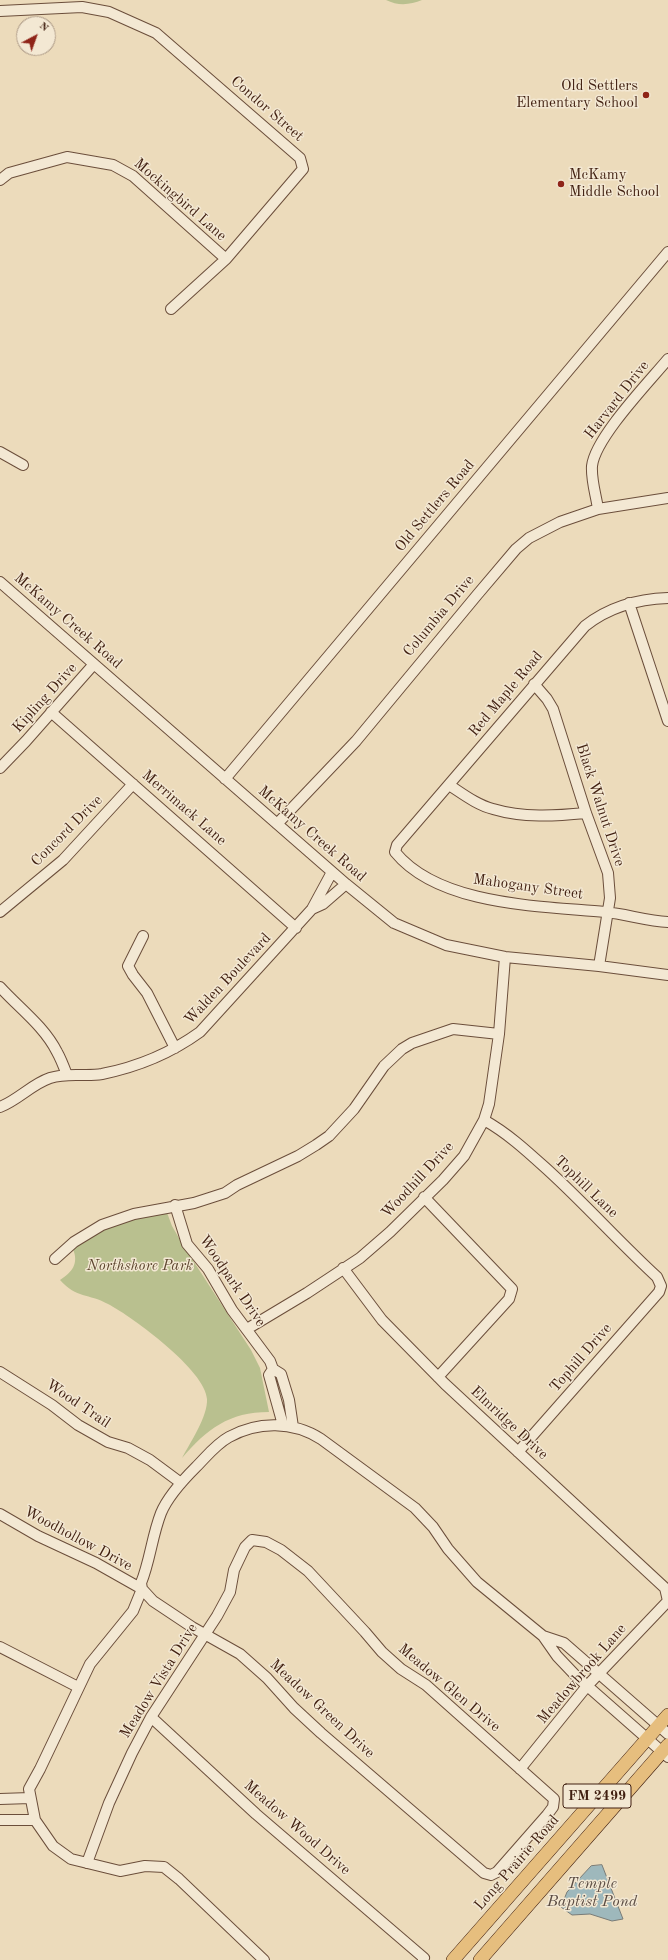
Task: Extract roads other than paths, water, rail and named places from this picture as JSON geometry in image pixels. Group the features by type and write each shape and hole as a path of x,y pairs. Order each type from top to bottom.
{"main road":[{"name":"Long Prairie Road","path":"456,1959 648,1738 663,1730 668,1715"},
{"name":"FM 2499","path":"480,1960 666,1751"}],"street":[{"name":"Condor Street","path":"0,10 82,7 109,12 156,33 300,158 303,169 226,259 171,309"},
{"name":"Mockingbird Lane","path":"0,180 9,173 67,156 113,164 133,176 226,259"},
{"name":"Old Settlers Road","path":"225,779 668,252"},
{"name":"Harvard Drive","path":"598,509 592,475 594,456 605,436 668,359"},
{"path":"0,452 23,465"},
{"name":"Columbia Drive","path":"277,824 356,741 516,549 529,538 545,529 598,509 668,498"},
{"name":"McKamy Creek Road","path":"0,582 332,872 394,923 420,935 457,948 505,957 599,966 668,975"},
{"name":"Red Maple Road","path":"396,852 397,845 584,626 605,612 629,603 668,598"},
{"path":"629,603 663,691 668,721"},
{"name":"Kipling Drive","path":"0,768 94,664"},
{"name":"Black Walnut Drive","path":"534,684 547,699 553,709 586,813 608,873 610,898 599,966"},
{"name":"Merrimack Lane","path":"51,712 296,928"},
{"name":"Concord Drive","path":"0,912 63,860 133,784"},
{"path":"449,785 474,801 492,809 538,816 586,813"},
{"name":"Mahogany Street","path":"396,852 415,869 443,886 465,894 490,900 535,906 607,912 668,922"},
{"name":"Walden Boulevard","path":"0,1108 45,1080 67,1074 102,1074 142,1064 175,1048 200,1032 312,909 332,872"},
{"name":"Walden Boulevard","path":"312,909 323,904 346,884"},
{"path":"143,936 128,966 133,975 148,993 175,1048"},
{"name":"Woodhill Drive","path":"247,1328 307,1293 360,1258 390,1232 443,1180 464,1156 484,1120 489,1104 498,1034 505,957"},
{"path":"0,987 49,1039 58,1052 67,1074"},
{"path":"55,1259 74,1242 102,1225 134,1214 175,1205 194,1203 225,1192 293,1159 329,1136 354,1109 384,1066 412,1043 453,1030 498,1034"},
{"name":"Tophill Lane","path":"484,1120 500,1129 553,1175 657,1277 660,1283"},
{"path":"424,1197 512,1289 509,1299 438,1377"},
{"name":"Woodpark Drive","path":"175,1205 187,1244 208,1269 232,1310 247,1328 270,1361 273,1369 281,1374 293,1427"},
{"name":"Elmridge Drive","path":"343,1268 382,1320 438,1377 665,1588"},
{"name":"Tophill Drive","path":"518,1452 659,1292 660,1283"},
{"name":"Woodpark Drive","path":"273,1369 270,1374 282,1425"},
{"name":"Wood Trail","path":"0,1372 47,1401 78,1425 108,1442 128,1448 150,1460 181,1483"},
{"path":"264,1960 179,1879 164,1867 145,1866 120,1871 71,1859 53,1846 35,1820 29,1789 90,1664 133,1611 142,1589 141,1583 161,1513 181,1483 216,1446 229,1437 252,1427 282,1425 307,1430 321,1439 415,1508 433,1527 448,1549 477,1582 543,1636 557,1656 588,1686 648,1738 666,1751"},
{"name":"Woodhollow Drive","path":"0,1514 38,1536 96,1563 142,1589"},
{"name":"Meadow Vista Drive","path":"86,1863 109,1803 151,1716 217,1616 230,1592 234,1570 245,1547 252,1540"},
{"name":"Meadow Glen Drive","path":"252,1540 266,1542 281,1550 308,1571 366,1632 382,1652 401,1669 426,1685 554,1799 553,1807 498,1872 492,1874"},
{"name":"Meadowbrook Lane","path":"520,1768 599,1673 668,1601 665,1588"},
{"name":"Meadow Green Drive","path":"142,1589 153,1601 172,1615 240,1654 268,1678 294,1708 321,1733 484,1873 492,1874"},
{"path":"543,1636 564,1643 663,1730"},
{"path":"0,1647 78,1687"},
{"name":"Meadow Wood Drive","path":"151,1716 256,1814 424,1958 423,1960"},
{"path":"0,1799 30,1798"},
{"path":"0,1820 35,1820"}],"water":[{"name":"Temple Baptist Pond","path":"602,1865 623,1919 612,1921 590,1914 572,1915 561,1907 567,1892 591,1866"}],"place":[{"name":"Old Settlers Elementary School","path":"646,95"},
{"name":"McKamy Middle School","path":"561,184"}],"park label":[{"name":"Northshore Park","path":"140,1266"}]}
